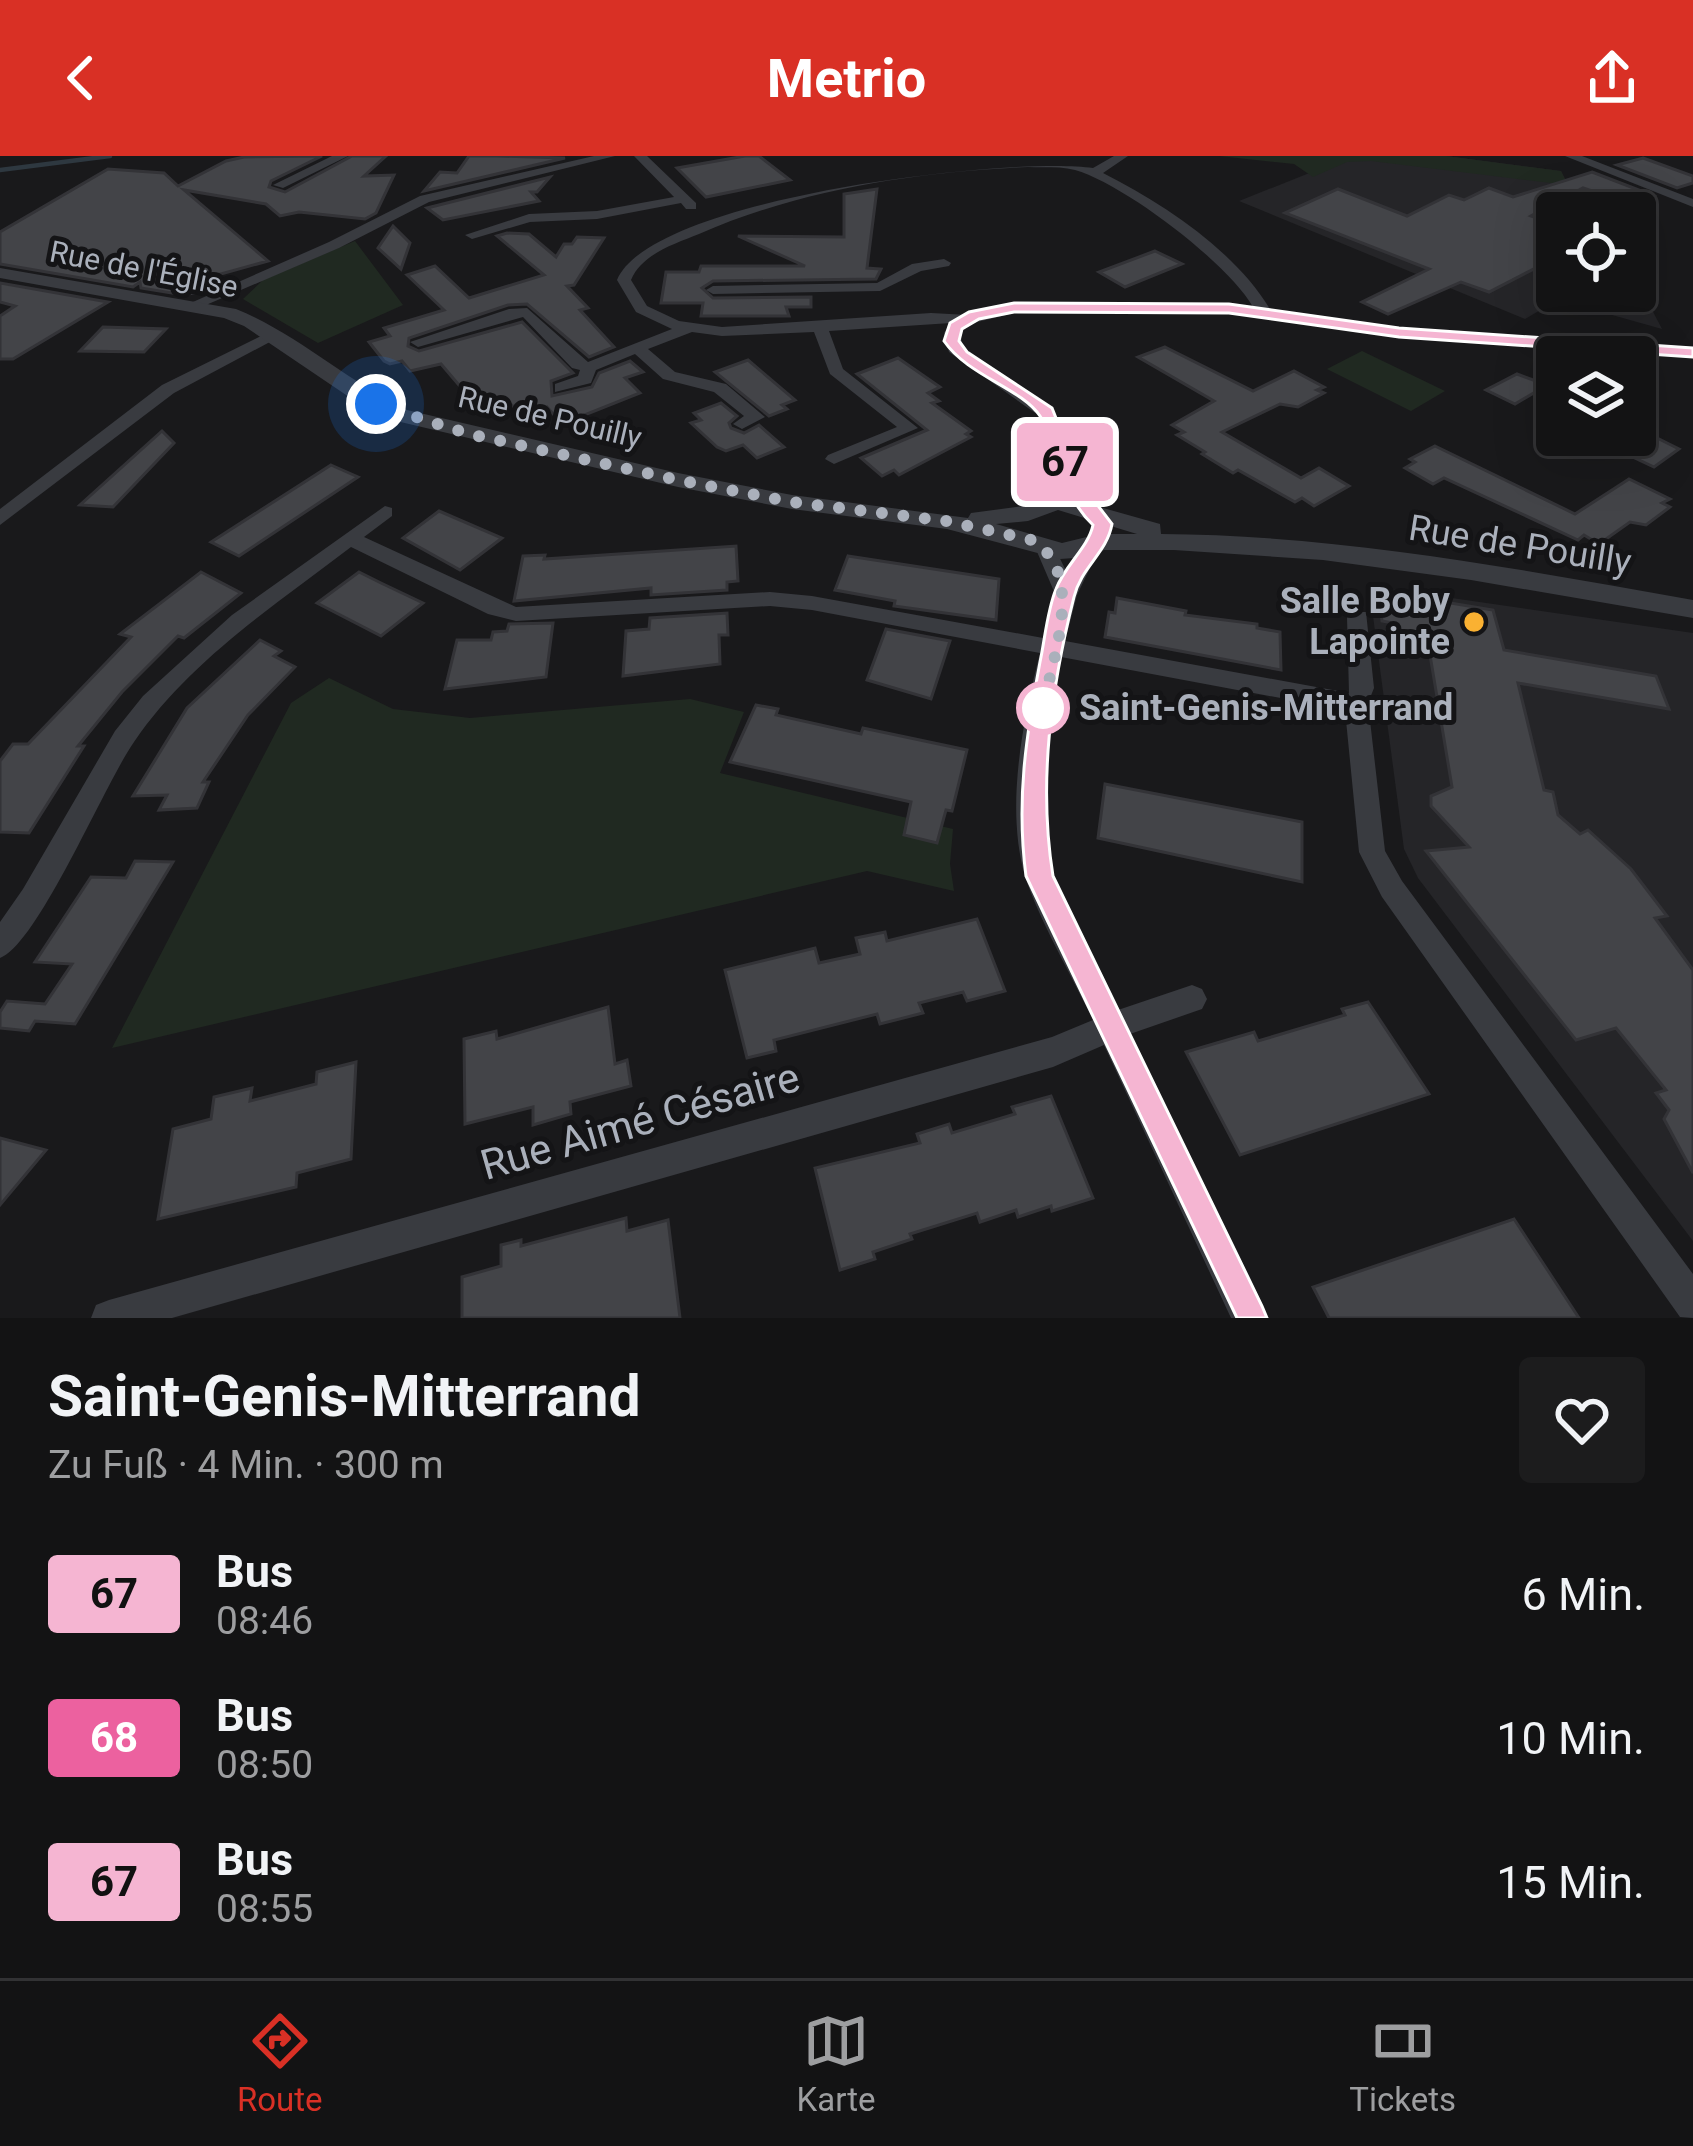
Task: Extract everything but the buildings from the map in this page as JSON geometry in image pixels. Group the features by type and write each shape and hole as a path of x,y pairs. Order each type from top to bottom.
{"street":[{"path":"279,185 342,156"},
{"path":"194,305 425,199 609,156"},
{"path":"640,156 682,199 712,221"},
{"path":"1096,172 1122,156"},
{"path":"1571,156 1693,202"},
{"path":"1263,311 1241,280 1137,195 1096,172 1030,163 933,170 791,194 712,221 639,258 626,272 624,286 633,300 659,319 733,333 920,314 965,319 1014,308 1263,311 1399,333 1693,352"},
{"path":"472,235 529,218 597,215 682,199"},
{"path":"713,290 880,286 917,267 944,263"},
{"name":"Rue de l'Église","path":"0,273 133,299 216,309 273,336"},
{"path":"832,287 825,325 836,370 909,428 834,459"},
{"path":"216,309 231,290"},
{"path":"418,341 514,312 527,313 578,365 590,367 688,328"},
{"path":"965,319 952,333 955,349 1046,412 1065,464 1091,512 1103,524 1064,592"},
{"path":"0,519 168,388 273,336"},
{"name":"Rue de Pouilly","path":"273,336 359,395 418,421 792,502 946,521 1075,552 1094,546 1192,541 1372,559 1693,609"},
{"path":"640,350 669,376 720,388 756,416 742,424"},
{"path":"560,388 586,379 590,367"},
{"path":"1065,464 1033,509 1025,530 1038,543 1064,592 1068,649 1030,790 1040,876 1250,1318"},
{"name":"Rue de Pouilly","path":"946,521 1057,502 1192,541"},
{"path":"0,945 33,898 123,738 151,702 240,620 386,512"},
{"path":"351,539 516,614 770,599 1356,704"},
{"path":"1358,617 1363,688 1356,704 1372,852 1392,890 1693,1304"},
{"name":"Rue Aimé Césaire","path":"109,1318 1053,1052 1142,1014 1192,999"}],"shaded area":[{"path":"1219,156 1446,156 1561,171 1568,185 1371,161 1347,162 1313,177 1294,164"},
{"path":"1352,156 1446,156 1561,171 1568,185 1580,192 1536,192 1537,312 1525,319 1239,201"},
{"path":"355,241 403,305 318,343 243,299 263,280"},
{"path":"1601,312 1653,312 1662,329"},
{"path":"1362,351 1445,391 1411,411 1327,369"},
{"path":"1369,586 1693,633 1693,1241 1418,878 1404,849"},
{"path":"329,678 393,709 470,718 690,699 744,712 720,773 953,829 954,891 867,871 112,1048 291,703"}],"waterway":[{"path":"0,170 110,156"}],"bus line":[{"name":"67","path":"1250,1318 1040,876 1030,790 1034,758 1064,592 1081,559 1099,542 1103,524 1085,508 1046,412 962,356 952,341 955,326 975,315 1014,308 1229,308 1399,333 1693,352"}],"place":[{"name":"Salle Boby Lapointe","path":"1474,622"},
{"name":"Saint-Genis-Mitterrand","path":"1043,708"}],"route":[{"path":"376,404 469,434 678,480 792,502 946,521 1032,540 1045,547 1064,592 1043,708"}]}
